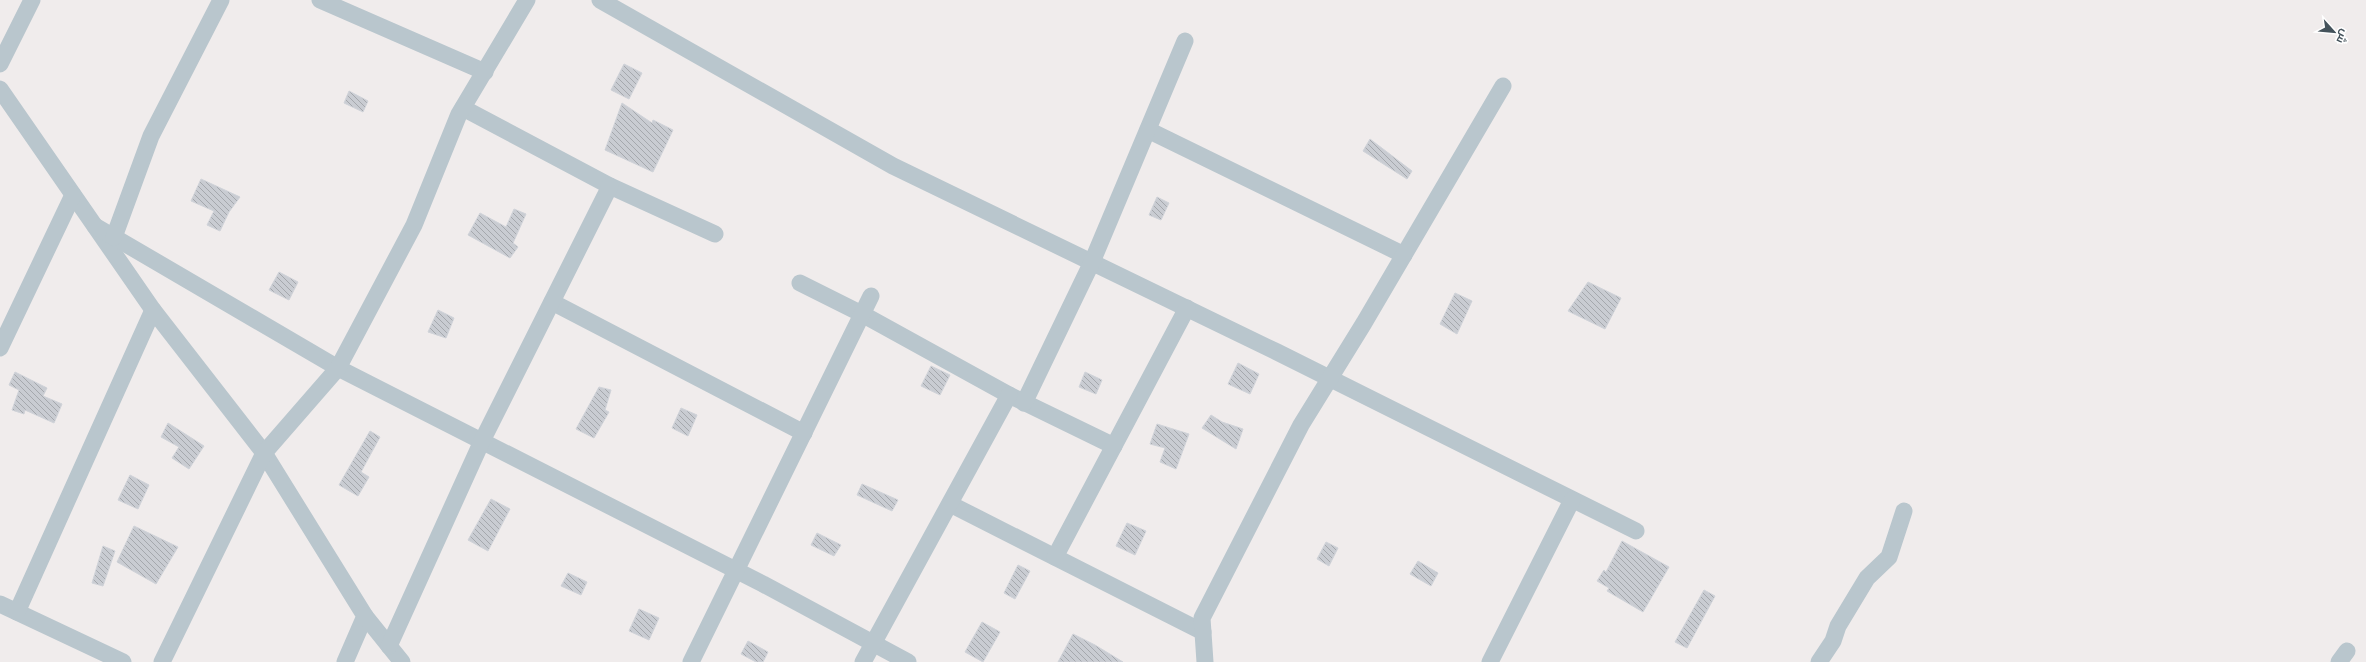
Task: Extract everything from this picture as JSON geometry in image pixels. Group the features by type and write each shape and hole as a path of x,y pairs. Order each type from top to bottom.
{"street":[{"path":"0,64 32,0"},
{"path":"114,237 151,136 221,0"},
{"path":"320,0 485,72"},
{"path":"162,662 264,453 338,368 414,225 463,108 527,0"},
{"path":"600,0 894,166 1330,378 1636,531"},
{"path":"1024,403 1092,262 1185,40"},
{"path":"1205,662 1202,618 1301,425 1503,86"},
{"path":"0,89 153,310 264,453 365,616 402,662"},
{"path":"463,108 610,186 715,234"},
{"path":"1148,130 1404,254"},
{"path":"389,646 482,441 610,186"},
{"path":"0,348 73,195"},
{"path":"95,226 338,368 737,571 908,662"},
{"path":"800,283 862,314 1024,403 1114,446"},
{"path":"691,662 871,296"},
{"path":"552,302 804,433"},
{"path":"1055,558 1187,308"},
{"path":"17,612 153,310"},
{"path":"862,662 874,644 1009,395"},
{"path":"1490,662 1572,500"},
{"path":"950,504 1203,632"},
{"path":"1819,662 1833,641 1838,626 1867,578 1889,557 1904,511"},
{"path":"0,604 123,662"},
{"path":"345,662 365,616"}],"building":[{"path":"624,64 642,73 629,99 611,90"},
{"path":"349,91 368,101 363,112 344,103"},
{"path":"622,103 652,123 653,120 673,130 653,172 605,150"},
{"path":"1370,139 1412,171 1407,179 1363,151"},
{"path":"201,179 240,197 229,212 220,231 207,225 214,211 191,201"},
{"path":"1157,197 1169,203 1161,220 1149,215"},
{"path":"514,209 526,214 513,243 518,247 510,258 468,235 480,213 506,227"},
{"path":"279,272 298,282 289,300 269,290"},
{"path":"1588,282 1621,298 1605,329 1568,311"},
{"path":"1455,293 1472,301 1457,334 1440,324"},
{"path":"438,310 454,318 446,338 428,332"},
{"path":"1238,363 1259,374 1250,394 1228,384"},
{"path":"931,366 950,375 940,395 921,386"},
{"path":"15,372 47,388 43,396 62,404 54,423 25,410 24,414 12,410 19,390 9,385"},
{"path":"1085,372 1102,380 1096,394 1079,387"},
{"path":"599,387 611,390 605,410 609,412 594,438 576,429"},
{"path":"681,408 697,415 688,436 672,428"},
{"path":"1211,415 1222,422 1243,429 1236,449 1202,428"},
{"path":"168,423 204,446 189,469 172,458 179,447 161,437"},
{"path":"1157,424 1189,434 1176,469 1160,462 1165,448 1150,444"},
{"path":"370,431 380,437 361,472 369,477 358,496 339,485"},
{"path":"130,475 149,485 138,509 118,500"},
{"path":"862,484 898,500 892,511 857,495"},
{"path":"491,499 510,509 488,551 468,540"},
{"path":"1127,523 1146,531 1135,555 1116,546"},
{"path":"134,526 178,547 156,584 117,562"},
{"path":"817,533 841,545 834,556 811,545"},
{"path":"1622,541 1669,567 1643,612 1607,591 1609,588 1597,581 1604,570 1606,572"},
{"path":"1326,542 1338,548 1329,566 1317,559"},
{"path":"103,546 115,551 103,586 92,583"},
{"path":"1418,561 1438,573 1431,586 1410,574"},
{"path":"1018,565 1030,571 1015,599 1004,593"},
{"path":"568,573 587,582 581,595 561,586"},
{"path":"1704,590 1715,596 1687,648 1675,642"},
{"path":"639,609 659,618 649,640 629,631"},
{"path":"982,622 1000,632 983,662 965,652"},
{"path":"1073,634 1095,645 1123,662 1058,662"},
{"path":"748,641 768,652 763,662 756,662 741,654"}]}
